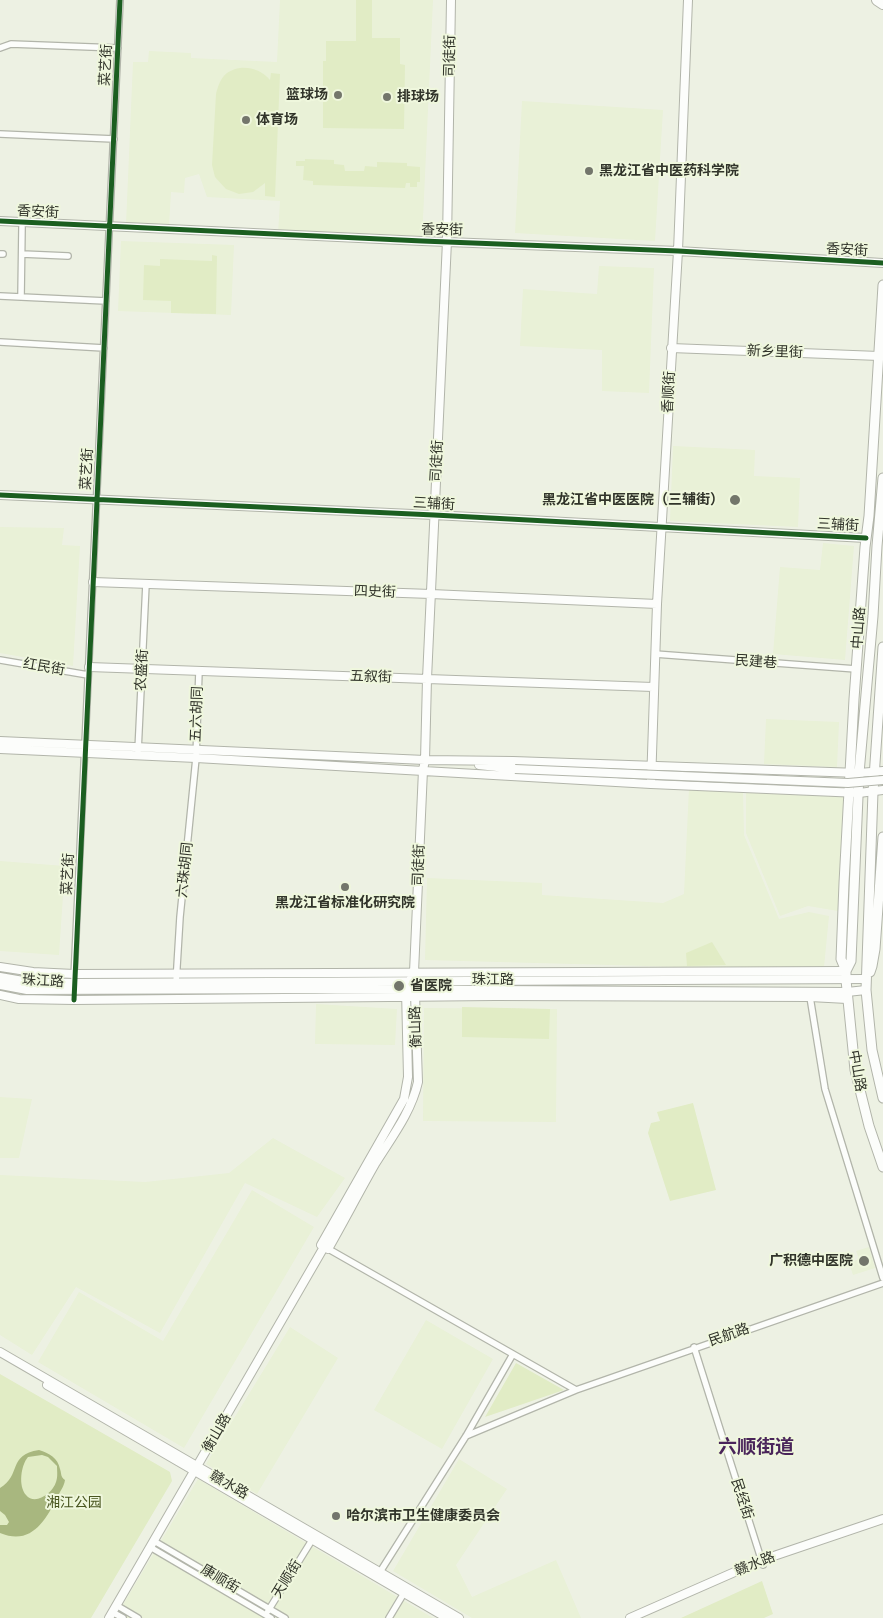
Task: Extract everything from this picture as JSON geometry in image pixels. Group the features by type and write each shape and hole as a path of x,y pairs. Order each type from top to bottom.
{"highway":[{"path":"878,0 883,4"}],"main road":[{"name":"司徒街","path":"411,981 414,972 425,760 430,594 446,241 451,0"},
{"name":"香顺街","path":"651,784 653,687 678,251 688,0"},
{"name":"香安街","path":"0,221 678,251 883,263"},
{"name":"中山路","path":"883,285 869,516 856,669 855,773 842,959 846,975 855,1070 869,1126 883,1167"},
{"name":"新乡里街","path":"671,348 879,356"},
{"name":"中山路","path":"855,773 873,616 883,478"},
{"name":"三辅街","path":"0,495 434,515 866,538"},
{"path":"869,516 877,546"},
{"name":"四史街","path":"93,582 657,604"},
{"path":"858,640 873,616"},
{"name":"中山路","path":"883,647 879,772 873,792 866,979 872,1050 883,1098"},
{"name":"五叙街","path":"88,671 142,669 199,670 653,687"},
{"path":"0,741 85,749"},
{"path":"0,749 85,749 196,754 651,784 854,793 883,790"},
{"path":"196,754 513,761 855,773 879,772"},
{"path":"438,760 514,769 848,783 883,780"},
{"path":"866,979 872,966 875,949 883,837"},
{"name":"珠江路","path":"0,972 74,974 414,972 846,975 866,979"},
{"name":"珠江路","path":"0,972 29,982 74,987 406,994"},
{"name":"珠江路","path":"0,985 27,990 176,983 846,975"},
{"name":"衡山路","path":"113,1612 324,1247 404,1099 408,1077 406,994 411,981"},
{"name":"衡山路","path":"324,1247 410,1106 415,1094 418,1082 415,994 411,981"},
{"name":"珠江路","path":"415,994 810,997 847,995 866,990"},
{"name":"珠江路","path":"0,995 19,999 74,1000 406,994 847,995"},
{"name":"赣水路","path":"0,1352 312,1540 447,1618"},
{"name":"赣水路","path":"0,1358 459,1618"},
{"name":"赣水路","path":"630,1618 763,1562 883,1519"},
{"name":"赣水路","path":"641,1618 763,1562 883,1524"}],"street":[{"name":"菜艺街","path":"74,1000 120,0"},
{"path":"0,48 11,44 118,48"},
{"path":"0,134 114,138"},
{"path":"21,297 22,227"},
{"path":"22,254 68,256"},
{"path":"0,296 106,301"},
{"path":"0,342 104,348"},
{"name":"农盛街","path":"138,751 146,584"},
{"name":"民建巷","path":"655,654 856,669"},
{"name":"红民街","path":"0,660 88,671"},
{"name":"五六胡同","path":"196,754 199,670"},
{"name":"六珠胡同","path":"176,983 180,917 196,754"},
{"path":"810,997 825,1089 883,1278"},
{"path":"324,1247 576,1390"},
{"name":"民航路","path":"466,1436 576,1390 883,1282"},
{"name":"民经街","path":"694,1348 763,1562"},
{"path":"380,1572 466,1436 514,1354"},
{"name":"天顺街","path":"267,1617 269,1608 312,1540"},
{"name":"康顺街","path":"152,1544 286,1618"},
{"name":"康顺街","path":"152,1544 267,1617"},
{"path":"389,1618 404,1593"},
{"path":"113,1612 122,1618"},
{"path":"113,1612 138,1618"}],"shaded area":[{"path":"280,0 433,0 422,241 278,234 280,201 207,197 199,174 185,178 184,193 171,192 169,226 126,224 133,62 148,62 149,51 191,53 191,58 277,62"},
{"name":"黑龙江省中医药科学院","path":"522,101 663,110 655,241 515,233"},
{"path":"121,241 234,245 231,315 118,311"},
{"path":"599,266 654,268 649,393 602,391 602,350 520,346 523,289 597,294"},
{"name":"黑龙江省中医医院（三辅街）","path":"673,446 755,450 754,476 800,478 798,527 670,521"},
{"path":"0,527 64,528 62,545 80,546 73,666 0,653"},
{"path":"823,543 854,546 845,660 773,654 780,567 820,570"},
{"path":"766,719 839,722 837,767 764,764"},
{"path":"689,788 743,791 744,835 779,919 809,912 829,916 824,967 684,967 425,960 427,878 542,883 542,895 663,903 684,894"},
{"path":"746,791 844,797 838,911 808,906 780,916 746,833"},
{"path":"0,861 65,866 59,955 0,951"},
{"path":"316,1004 397,1009 395,1045 315,1044"},
{"path":"424,1008 557,1009 556,1122 423,1121"},
{"path":"0,1097 32,1099 19,1158 0,1158"},
{"path":"273,1138 345,1178 317,1217 245,1183 160,1333 76,1287 32,1355 0,1335 0,1175 145,1182 229,1173"},
{"path":"252,1190 314,1227 184,1448 38,1362 79,1292 163,1341"},
{"name":"广积德中医院","path":"869,1247 875,1268 853,1275 849,1263 859,1259 856,1251"},
{"path":"426,1320 493,1359 442,1449 374,1410"},
{"path":"290,1327 338,1358 257,1494 206,1464"},
{"path":"39,1450 57,1462 65,1480 62,1489 42,1523 36,1529 20,1536 0,1533 0,1525 7,1525 9,1522 0,1511 0,1488 7,1483 22,1456","holes":["42,1455 48,1457 57,1466 57,1478 54,1486 43,1497 39,1499 30,1498 26,1495 22,1486 22,1470 28,1457"]},
{"path":"459,1459 507,1489 456,1565 472,1597 556,1560 581,1618 472,1618 393,1571"},
{"path":"198,1479 433,1618 115,1618"}],"green space":[{"path":"356,0 372,0 372,38 400,38 400,64 405,65 404,129 323,128 323,61 326,61 326,41 356,41"},
{"name":"体育场","path":"240,68 256,70 270,80 271,73 280,74 275,197 265,196 265,183 253,192 239,194 226,189 215,177 212,165 216,94 223,76 230,71"},
{"path":"305,159 334,160 334,164 344,165 345,171 364,171 365,166 377,167 377,162 407,163 407,166 420,167 420,182 417,182 417,187 410,187 410,183 406,183 405,188 313,185 313,181 303,180 304,166 296,166 296,161 305,161"},
{"path":"212,255 217,256 216,314 171,313 171,301 143,300 144,265 160,266 160,259 212,261"},
{"path":"712,942 726,965 687,966 686,953"},
{"path":"462,1007 550,1009 549,1039 462,1037"},
{"path":"693,1103 716,1190 670,1201 648,1133 651,1123 660,1121 657,1112"},
{"path":"516,1363 564,1390 485,1417"},
{"name":"湘江公园","path":"0,1374 170,1472 172,1481 91,1618 0,1618"},
{"path":"762,1581 773,1614 764,1618 681,1618"}],"cycle path":[{"path":"74,1000 120,0"},
{"path":"0,221 678,251 883,263"},
{"path":"0,495 434,515 866,538"}],"place":[{"name":"篮球场","path":"338,95"},
{"name":"排球场","path":"387,97"},
{"name":"体育场","path":"246,120"},
{"name":"黑龙江省中医药科学院","path":"589,171"},
{"name":"黑龙江省中医医院（三辅街）","path":"735,500"},
{"name":"黑龙江省标准化研究院","path":"345,887"},
{"name":"省医院","path":"399,986"},
{"name":"广积德中医院","path":"864,1261"},
{"name":"哈尔滨市卫生健康委员会","path":"336,1516"}],"district":[{"name":"六顺街道","path":"756,1447"}]}
